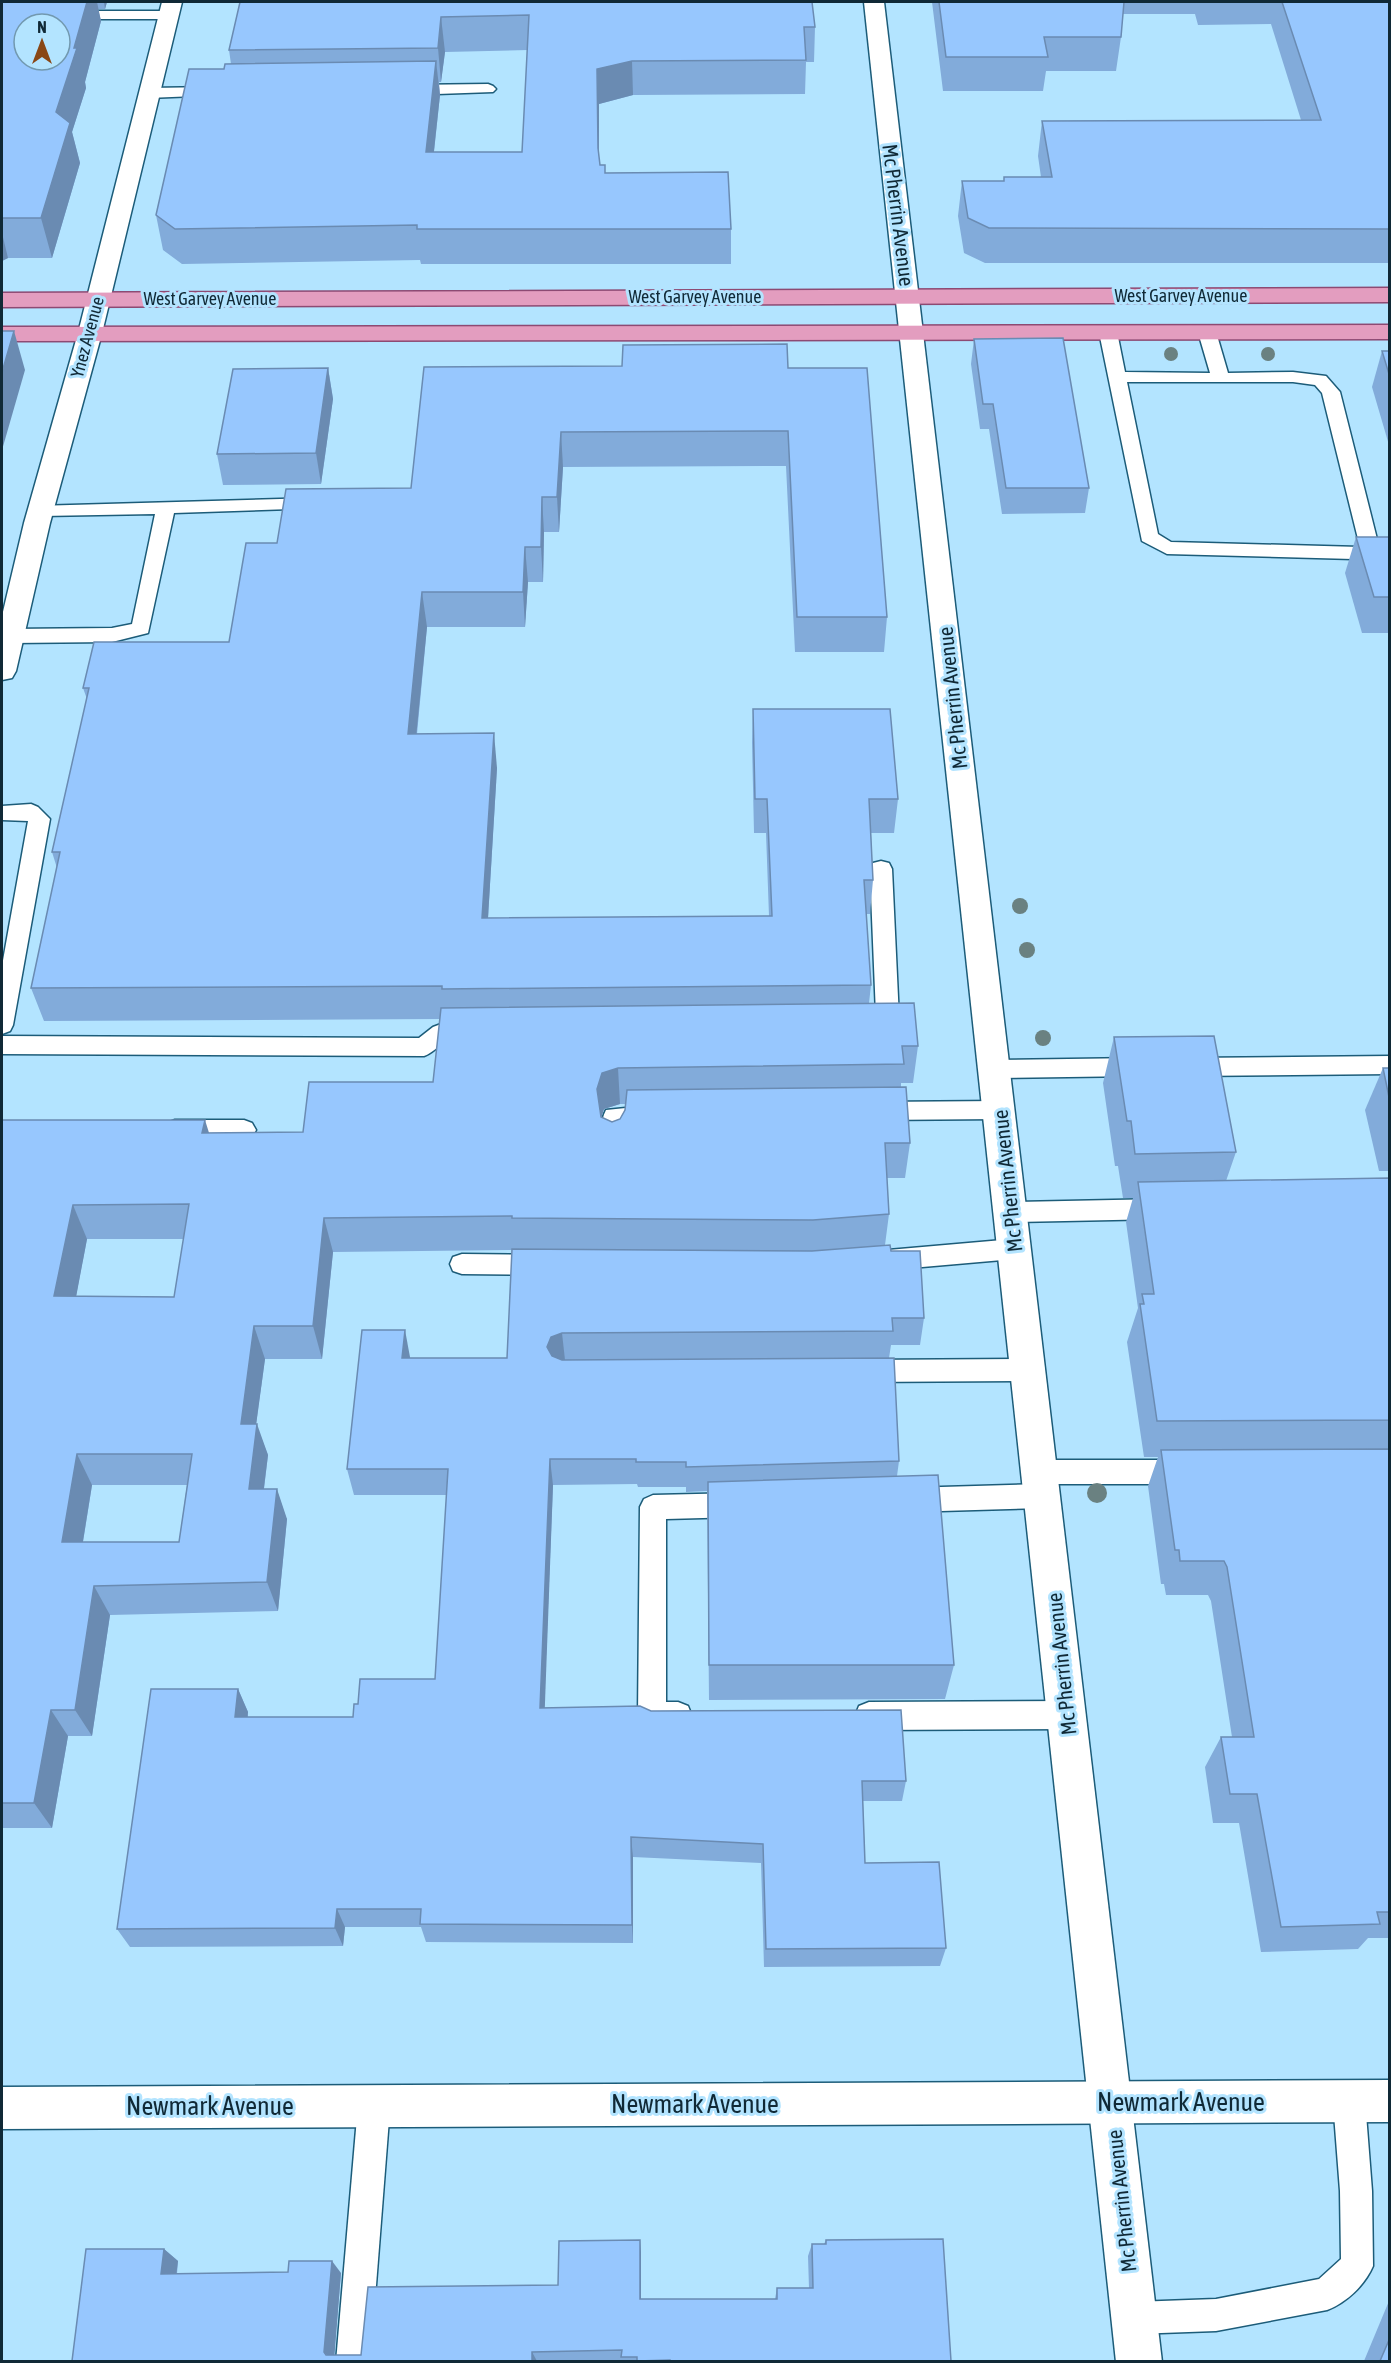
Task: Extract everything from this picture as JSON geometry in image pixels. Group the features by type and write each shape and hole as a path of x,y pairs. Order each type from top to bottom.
{"main road":[{"name":"West Garvey Avenue","path":"2,300 1389,295"},
{"name":"West Garvey Avenue","path":"2,334 1389,332"}],"street":[{"name":"Mc Pherrin Avenue","path":"874,2 914,333 1139,2361"},
{"name":"Ynez Avenue","path":"2,671 42,510 90,333 170,8"},
{"name":"Newmark Avenue","path":"2,2108 1369,2101"}],"lane":[{"path":"2,15 170,8"},
{"path":"394,90 488,89"},
{"path":"148,93 230,92"},
{"path":"1107,332 1116,377 1149,537 1167,548 1380,554 1331,392 1320,380 1293,377 1116,377"},
{"path":"1207,332 1221,378"},
{"path":"42,510 329,504 336,499"},
{"path":"11,636 112,635 141,628 166,508"},
{"path":"2,813 31,812 39,819 2,1024"},
{"path":"848,1029 872,1029 888,1019 881,869"},
{"path":"2,1045 424,1047 441,1033 489,1033"},
{"path":"994,1068 1389,1065"},
{"path":"857,1112 999,1110"},
{"path":"613,1145 614,1117 680,1114"},
{"path":"152,1130 244,1130"},
{"path":"1010,1212 1188,1209"},
{"path":"867,1262 1014,1249"},
{"path":"462,1264 570,1265"},
{"path":"838,1372 1028,1370"},
{"path":"877,1501 1041,1484 1203,1472"},
{"path":"700,1716 652,1716 653,1507 771,1504"},
{"path":"842,1716 1067,1715"},
{"path":"1134,2318 1216,2315 1327,2294 1358,2266 1356,2191 1369,2101"},
{"path":"353,2361 374,2106"}],"building":[{"path":"2,2 87,2 72,63 72,12 12,12 12,72 69,72 56,112 70,123 41,218 2,218"},
{"path":"240,2 812,2 815,27 804,27 806,60 632,61 597,69 598,148 600,165 605,165 605,173 728,172 731,229 417,229 417,225 175,229 156,215 189,69 224,69 225,64 436,61 426,152 522,152 529,15 441,17 438,48 229,50"},
{"path":"939,2 1124,2 1121,37 1044,37 1048,57 946,57"},
{"path":"1282,2 1389,2 1389,229 989,228 968,218 962,181 1004,181 1004,177 1052,177 1042,121 1321,120"},
{"path":"2,331 14,331 2,372"},
{"path":"1063,338 1089,488 1006,488 993,404 983,404 974,339"},
{"path":"787,344 788,368 867,368 887,617 797,617 788,431 561,432 557,497 542,497 541,547 525,547 523,592 422,592 408,734 494,733 482,918 772,916 767,799 755,799 753,709 890,709 898,799 869,799 873,880 864,880 871,985 442,989 442,986 31,988 60,852 52,852 89,688 83,688 94,642 229,642 246,543 277,543 286,489 411,488 424,367 622,366 623,345"},
{"path":"1382,351 1389,351 1389,374"},
{"path":"328,368 316,453 217,454 233,369"},
{"path":"1356,537 1389,537 1389,597 1374,597"},
{"path":"914,1003 918,1046 902,1046 904,1064 618,1068 602,1073 597,1089 601,1117 612,1122 620,1119 625,1110 627,1090 906,1087 910,1143 885,1143 889,1214 813,1220 512,1218 512,1216 324,1218 313,1326 254,1326 241,1424 257,1424 249,1489 277,1489 267,1582 94,1586 75,1710 51,1710 34,1803 2,1803 2,1120 205,1120 202,1133 303,1132 309,1082 433,1082 441,1008","holes":["189,1204 174,1297 54,1296 73,1205","77,1454 192,1454 179,1542 62,1542"]},
{"path":"1214,1036 1236,1152 1135,1154 1131,1121 1127,1121 1114,1037"},
{"path":"1383,1068 1389,1068 1389,1097"},
{"path":"1389,1178 1389,1420 1157,1421 1140,1304 1144,1304 1142,1294 1154,1294 1138,1182"},
{"path":"890,1245 891,1251 920,1251 924,1318 892,1318 893,1331 562,1333 551,1337 547,1347 552,1356 562,1360 894,1358 899,1461 686,1467 686,1462 636,1462 636,1459 550,1459 540,1708 640,1706 651,1711 901,1710 906,1781 862,1781 865,1863 939,1862 946,1948 766,1949 763,1844 631,1837 632,1925 420,1924 421,1909 337,1909 335,1928 117,1929 151,1689 238,1689 235,1717 353,1717 354,1704 358,1704 360,1679 435,1679 448,1469 347,1469 362,1330 405,1330 402,1358 507,1358 512,1249 812,1251"},
{"path":"1389,1449 1389,1912 1377,1912 1380,1924 1281,1927 1257,1794 1230,1794 1221,1737 1254,1737 1227,1567 1224,1561 1180,1561 1179,1550 1175,1550 1161,1450"},
{"path":"938,1475 954,1665 709,1665 708,1482"},
{"path":"943,2239 951,2361 637,2361 637,2357 621,2357 622,2350 532,2352 532,2361 72,2361 86,2249 164,2249 161,2274 288,2272 289,2261 332,2261 324,2352 326,2355 361,2355 368,2287 558,2285 559,2241 640,2240 640,2299 777,2299 777,2288 813,2288 812,2244 826,2244 826,2240"},
{"path":"1389,2340 1389,2361 1380,2361"}]}
